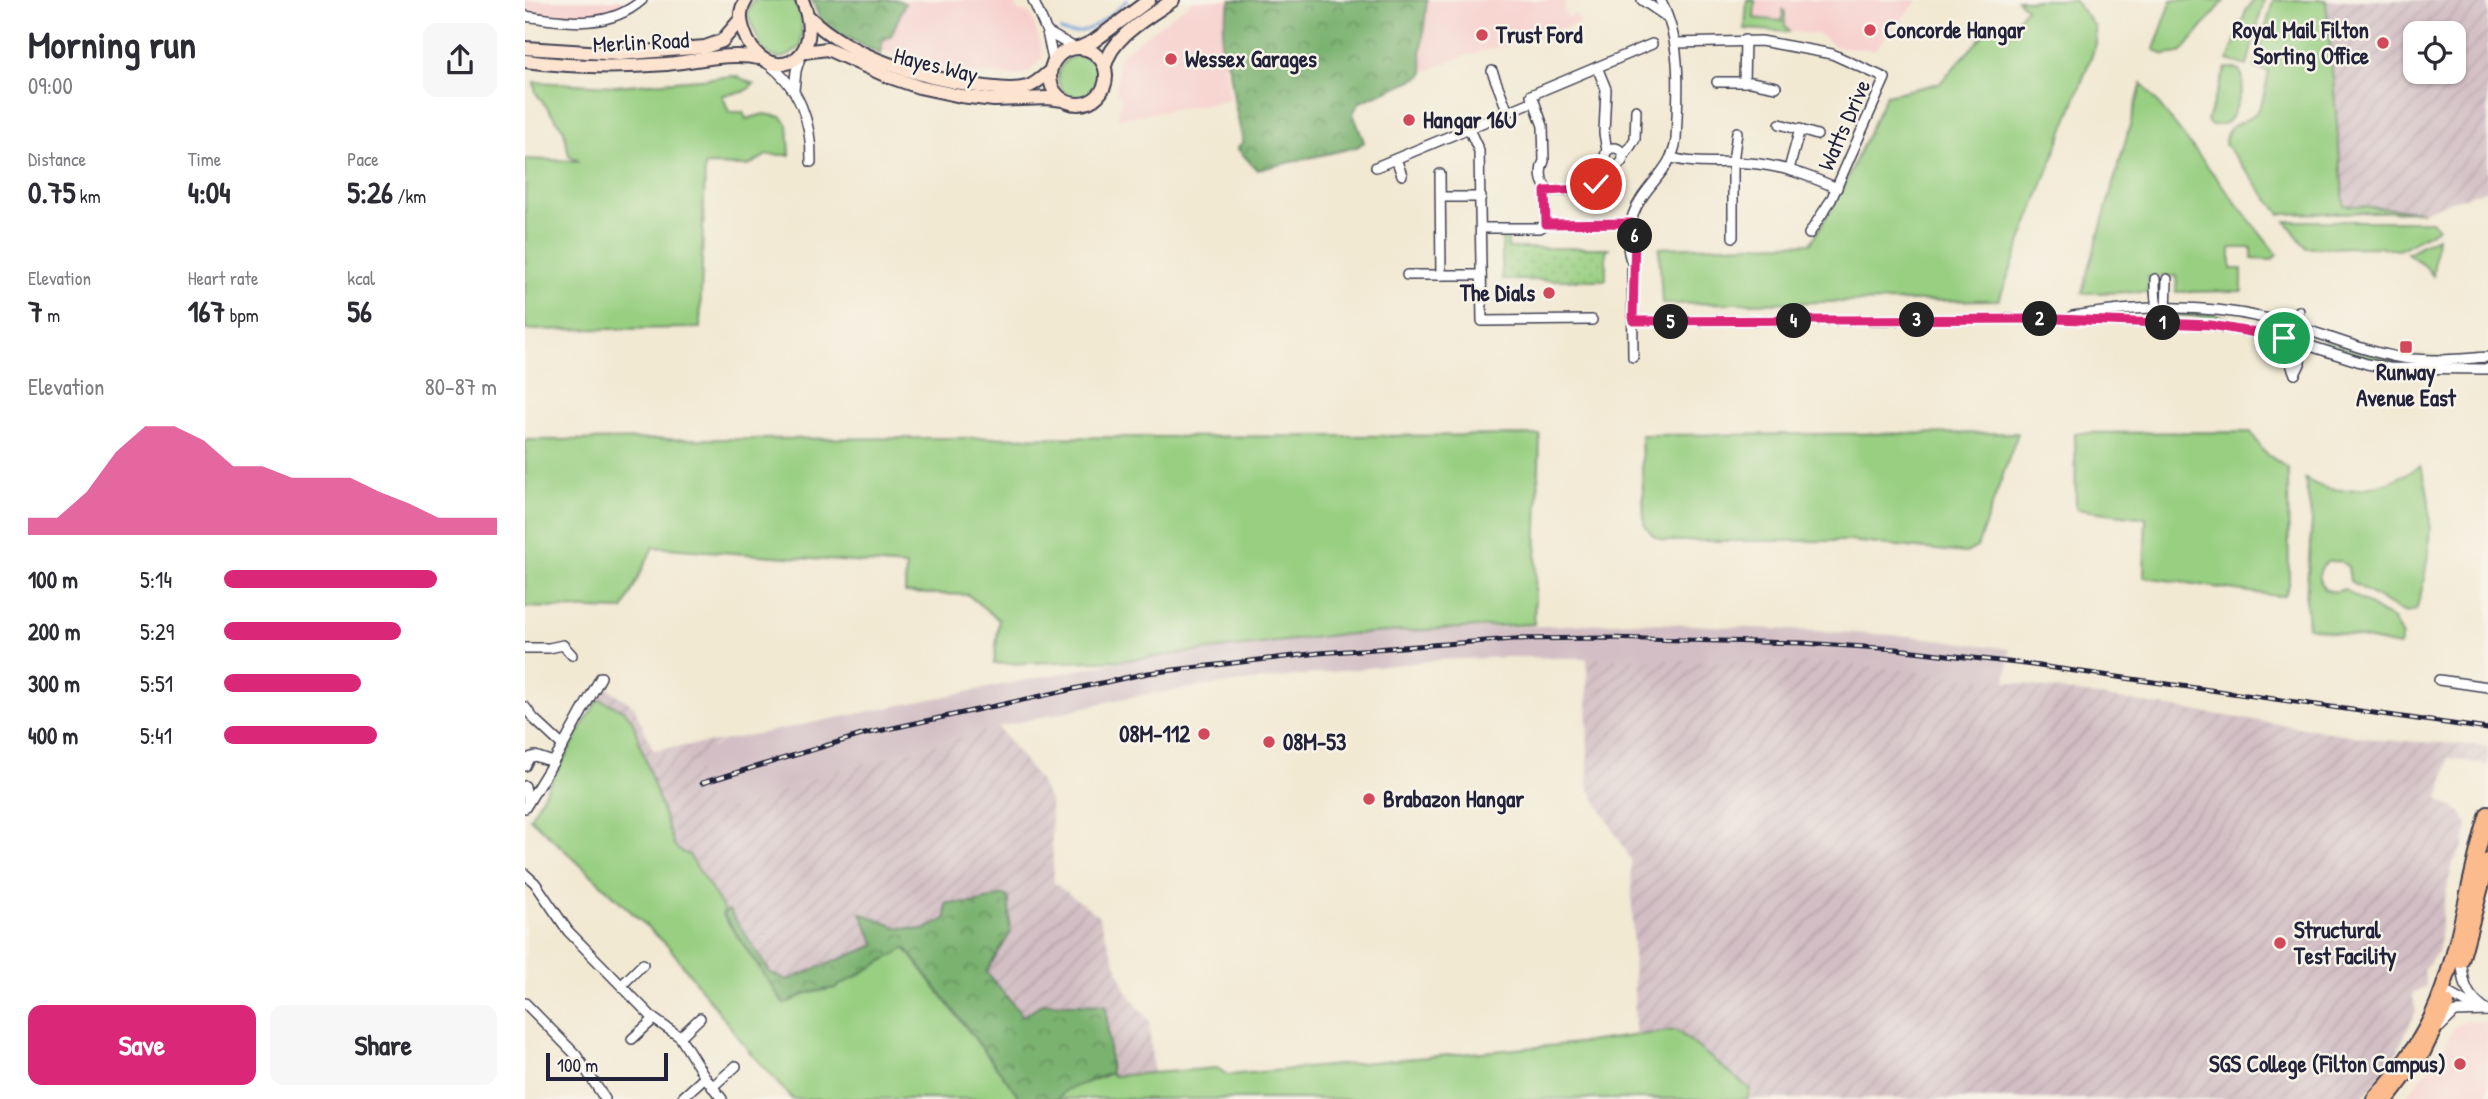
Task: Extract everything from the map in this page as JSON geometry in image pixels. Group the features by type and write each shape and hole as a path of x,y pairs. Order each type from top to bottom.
{"main road":[{"path":"2387,1099 2417,1062 2434,1033 2488,814"},
{"path":"2374,1099 2416,1045 2446,992 2461,959 2488,860"}],"street":[{"path":"525,16 591,22 610,18 642,0"},
{"path":"802,0 809,17 810,38 796,73 794,90 808,129 811,162"},
{"path":"1033,0 1047,32 1051,87 1063,100 1071,103 1096,98 1104,87 1107,75 1099,57 1047,32"},
{"path":"1051,66 1061,54 1094,41 1149,0"},
{"path":"1105,66 1107,57 1122,38 1173,0"},
{"path":"1642,0 1668,18"},
{"path":"1633,357 1632,262 1635,256 1635,233 1632,225 1638,206 1672,158 1676,132 1675,43 1660,0"},
{"path":"742,7 748,43 794,90"},
{"name":"Merlin Road","path":"525,48 619,54 705,47 722,41 742,7"},
{"name":"Hayes Way","path":"809,17 828,34 877,60 940,79 993,88 1018,88 1035,83 1051,66"},
{"path":"1675,43 1745,40 1744,82"},
{"name":"Watts Drive","path":"1745,40 1825,52 1885,78 1837,188 1809,234"},
{"path":"1546,224 1542,181 1543,126 1531,95 1652,44"},
{"name":"Hayes Way","path":"762,60 787,62 803,53 821,48 832,50 908,83 961,96 994,100 1063,100"},
{"name":"Merlin Road","path":"525,61 623,67 735,55 762,60"},
{"path":"1597,67 1606,89 1605,157 1607,163 1616,166"},
{"path":"1492,71 1508,112"},
{"path":"1717,82 1744,82 1776,87"},
{"path":"1376,167 1534,101"},
{"path":"1545,191 1582,189 1607,177 1622,163 1635,139 1636,110"},
{"path":"1780,124 1817,135"},
{"path":"1469,128 1479,151 1482,321 1591,320"},
{"path":"1789,169 1800,129"},
{"path":"1733,237 1733,162 1737,132"},
{"path":"1607,151 1618,149 1624,156"},
{"path":"1672,158 1685,162 1733,162 1789,169 1837,188"},
{"path":"1396,159 1402,175"},
{"path":"1440,174 1441,275"},
{"path":"1441,197 1481,197"},
{"path":"1482,228 1540,228 1546,224 1632,225"},
{"path":"1407,275 1481,275"},
{"path":"2155,279 2154,297 2161,307"},
{"path":"2164,323 2161,307 2167,279"},
{"path":"2057,319 2097,312 2161,307 2234,312 2297,326 2394,357 2488,357"},
{"path":"1633,321 2057,319 2164,323 2232,327 2389,368 2488,369"},
{"path":"2297,326 2301,343 2300,364 2295,373 2290,363 2290,340 2297,326"},
{"path":"525,648 563,645 572,655"},
{"path":"526,806 601,677"},
{"path":"2439,680 2488,687"},
{"path":"525,707 563,746"},
{"path":"525,765 529,758 535,756 542,756 553,762"},
{"path":"525,786 526,806"},
{"path":"525,874 535,883 568,931 654,1019 680,1037 722,1099"},
{"path":"2461,959 2468,994 2486,1011"},
{"path":"622,985 637,965"},
{"path":"2446,992 2486,1011"},
{"path":"525,1003 576,1055 605,1099"},
{"path":"2434,1033 2455,1012 2486,1011"},
{"path":"638,1038 654,1019"},
{"path":"680,1037 698,1022"},
{"path":"712,1087 737,1066"},
{"path":"683,1097 705,1077"}],"shaded area":[{"path":"525,0 630,0 596,16 555,15 525,10"},
{"path":"906,0 1015,0 1017,11 1028,13 1032,17 1042,58 1032,70 1019,76 972,73 922,65 882,50 883,40"},
{"name":"Wessex Garages","path":"1194,0 1231,0 1221,42 1230,100 1117,119 1122,98 1117,94 1120,55"},
{"name":"Trust Ford","path":"1427,0 1565,0 1567,17 1576,14 1580,24 1465,56 1424,72 1421,56"},
{"path":"1747,0 1918,0 1874,50 1835,46 1818,34 1745,29"},
{"name":"Royal Mail Filton Sorting Office","path":"2327,0 2488,0 2488,189 2423,211 2344,205"},
{"path":"1636,622 1911,636 2010,649 2006,682 1842,663 1513,657 1438,660 1125,698 998,727 827,773 747,806 717,808 708,800 699,771 706,753 722,741 1127,660 1335,635"},
{"path":"1587,658 1842,663 1964,675 2381,740 2479,745 2488,747 2488,765 2449,758 2439,799 2462,813 2468,827 2463,847 2452,865 2438,951 2424,969 2426,987 2412,994 2416,1011 2390,1067 2361,1099 1747,1099 1750,1089 1676,1031 1635,1036 1631,860 1588,787"},
{"path":"606,687 634,706 653,750 722,741 713,746 699,771 708,800 747,806 827,773 998,727 1038,779 1050,801 1054,883 1098,915 1126,990 1149,1021 1153,1073 1113,1076 1106,1005 1043,1003 1023,1016 986,972 1009,938 1003,896 974,903 947,903 946,919 925,930 896,927 862,914 876,945 787,980 771,973 729,910 725,911 689,855 674,845 632,720 601,700 597,701"},
{"name":"SGS College (Filton Campus)","path":"2467,1020 2488,1023 2488,1099 2405,1099 2445,1045 2454,1027"}],"green space":[{"path":"753,0 793,0 802,21 801,46 789,55 779,58 769,55 757,46 760,45 747,13"},
{"path":"812,0 897,0 905,3 891,36 883,40 880,54 837,33 821,21"},
{"path":"1231,0 1427,0 1421,56 1424,72 1422,76 1360,102 1353,113 1364,142 1357,147 1257,170 1237,148 1243,142 1230,71 1221,42"},
{"path":"1747,0 1755,0 1754,18 1782,21 1783,10 1789,32 1745,29"},
{"path":"2017,0 2074,0 2095,27 2096,44 1999,300 1662,304 1659,248 1811,243 1841,192 1886,95 1940,83 1995,22 2008,31 2026,8"},
{"path":"2172,0 2225,0 2181,53 2164,55 2154,49"},
{"path":"2254,0 2264,0 2247,66 2228,60 2246,11"},
{"path":"2273,0 2326,0 2344,205 2423,211 2280,214 2225,144 2228,131 2253,115 2262,102 2269,72 2255,68"},
{"path":"1079,56 1094,62 1100,77 1094,92 1079,98 1064,92 1058,77 1064,62"},
{"path":"2226,68 2236,69 2241,73 2239,98 2227,122 2210,125 2207,120"},
{"path":"735,76 754,84 744,92 722,95 729,112 743,112 746,119 764,114 782,117 788,125 790,155 767,155 748,166 705,165 700,328 525,330 525,159 579,161 569,156 564,130 536,93 534,82 615,86"},
{"path":"2142,83 2277,255 2272,260 2252,259 2252,248 2231,248 2231,269 2242,269 2242,291 2176,292 2177,276 2148,277 2148,292 2082,293"},
{"path":"2286,221 2431,221 2438,228 2399,250 2381,247 2306,248"},
{"path":"1502,232 1508,232 1508,248 1610,248 1606,250 1606,280 1502,280"},
{"path":"2437,237 2433,276 2425,266 2407,253"},
{"path":"2170,313 2215,314 2280,329 2285,333 2238,325 2219,318"},
{"path":"2325,339 2362,353 2488,360 2488,365 2392,364 2323,344"},
{"path":"2251,432 2263,451 2288,469 2289,585 2285,595 2144,577 2146,518 2076,509 2075,433"},
{"path":"2018,433 1977,547 1966,553 1849,541 1666,541 1653,535 1644,523 1641,435"},
{"path":"1540,435 1534,624 1335,635 1127,660 994,664 999,620 968,595 905,593 906,566 653,547 623,610 525,607 525,440"},
{"path":"2420,466 2430,518 2425,576 2416,610 2406,613 2398,610 2350,581 2348,567 2341,561 2327,562 2319,574 2325,589 2344,589 2393,620 2402,636 2399,646 2308,627 2306,598 2312,521 2305,479 2328,488 2366,488 2388,482"},
{"path":"601,700 625,711 632,720 674,845 689,855 725,911 722,914 784,1004 807,993 835,988 905,948 1021,1099 792,1099 748,1050 669,947 530,818 597,701"},
{"path":"1003,895 1009,898 1010,934 986,972 1023,1016 1043,1003 1106,1005 1111,1073 1066,1090 1058,1099 1021,1099 906,948 835,988 807,993 784,1004 723,914 729,910 771,973 787,980 876,945 861,913 896,927 924,930 946,919 946,903 974,903"},
{"path":"1676,1030 1750,1089 1747,1099 1058,1099 1066,1090 1111,1073 1113,1076 1217,1068 1228,1075 1580,1043"}],"waterway":[{"path":"1060,30 1069,33 1087,30 1128,0"}],"railway":[{"path":"702,783 865,734 1148,673 1319,653 1514,639 1606,638 1802,643 1896,649 2025,664 2488,729"}],"place":[{"name":"Concorde Hangar","path":"1870,30"},
{"name":"Trust Ford","path":"1482,35"},
{"name":"Royal Mail Filton Sorting Office","path":"2383,43"},
{"name":"Wessex Garages","path":"1171,59"},
{"name":"Hangar 16U","path":"1409,120"},
{"name":"The Dials","path":"1549,293"},
{"name":"Runway Avenue East","path":"2406,347"},
{"name":"08M-112","path":"1204,734"},
{"name":"08M-53","path":"1269,742"},
{"name":"Brabazon Hangar","path":"1369,799"},
{"name":"Structural Test Facility","path":"2280,943"},
{"name":"SGS College (Filton Campus)","path":"2460,1064"}],"route":[{"path":"1596,184 1570,191 1545,191 1546,224 1632,223 1635,233 1635,256 1632,262 1633,321 2057,319 2211,325 2284,338"}]}
